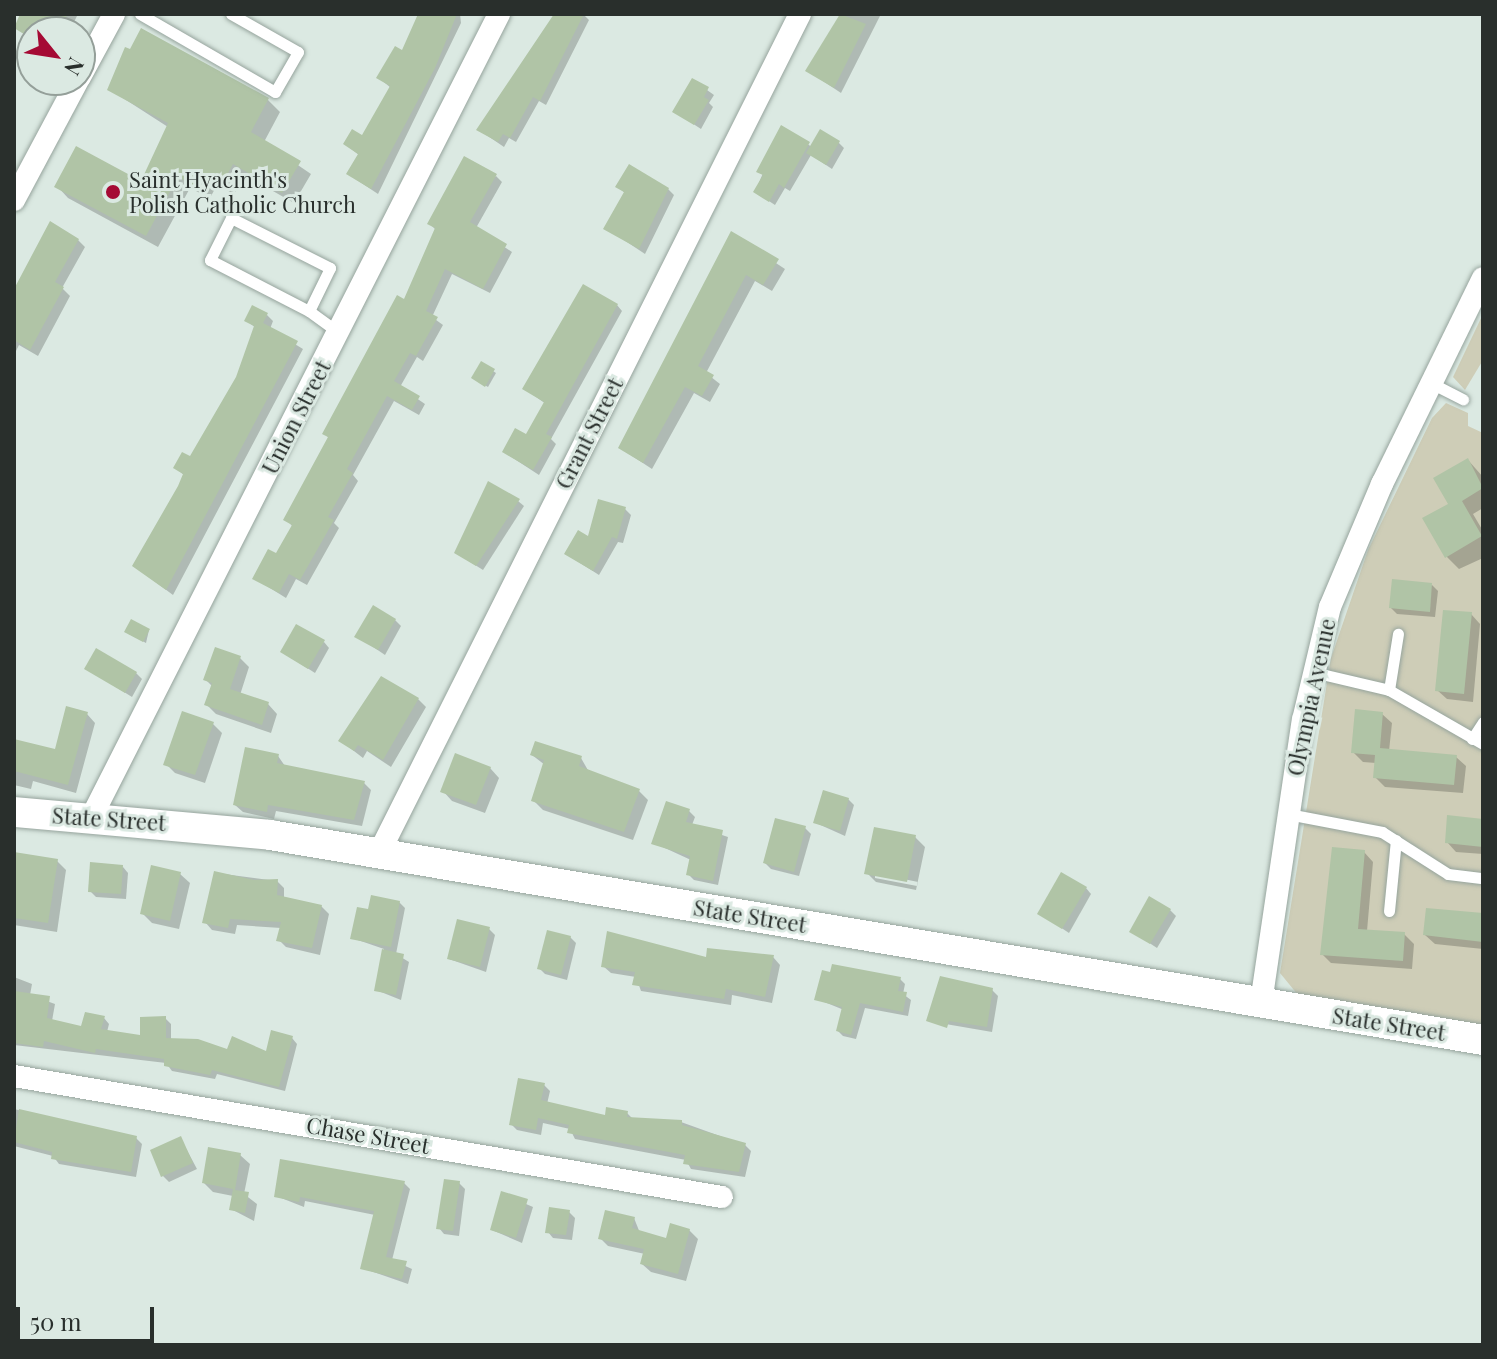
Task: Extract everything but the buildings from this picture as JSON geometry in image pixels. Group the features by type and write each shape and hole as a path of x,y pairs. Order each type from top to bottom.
{"main road":[{"name":"State Street","path":"14,812 192,825 379,853 1483,1040"}],"street":[{"path":"96,47 114,14"},
{"name":"Union Street","path":"91,818 499,14"},
{"name":"Grant Street","path":"379,853 800,14"},
{"path":"14,200 69,96"},
{"name":"Olympia Avenue","path":"1261,1003 1288,814 1313,671 1346,561 1483,278"},
{"name":"Chase Street","path":"14,1076 722,1197"}],"lane":[{"path":"140,14 275,92 298,52 231,14"},
{"path":"309,311 330,268 231,218 210,260 309,311 339,334"},
{"path":"1431,383 1463,399"},
{"path":"1389,690 1398,634"},
{"path":"1313,671 1389,690 1477,741 1483,722"},
{"path":"1288,814 1364,827 1396,840 1448,874 1483,878"},
{"path":"1389,911 1396,840"}],"green space":[{"path":"1483,314 1483,360 1465,390 1453,377"},
{"path":"1446,403 1468,413 1468,426 1483,433 1483,1026 1298,995 1280,973 1331,658 1368,550 1432,418"}],"place":[{"name":"Saint Hyacinth's Polish Catholic Church","path":"113,192"}]}
